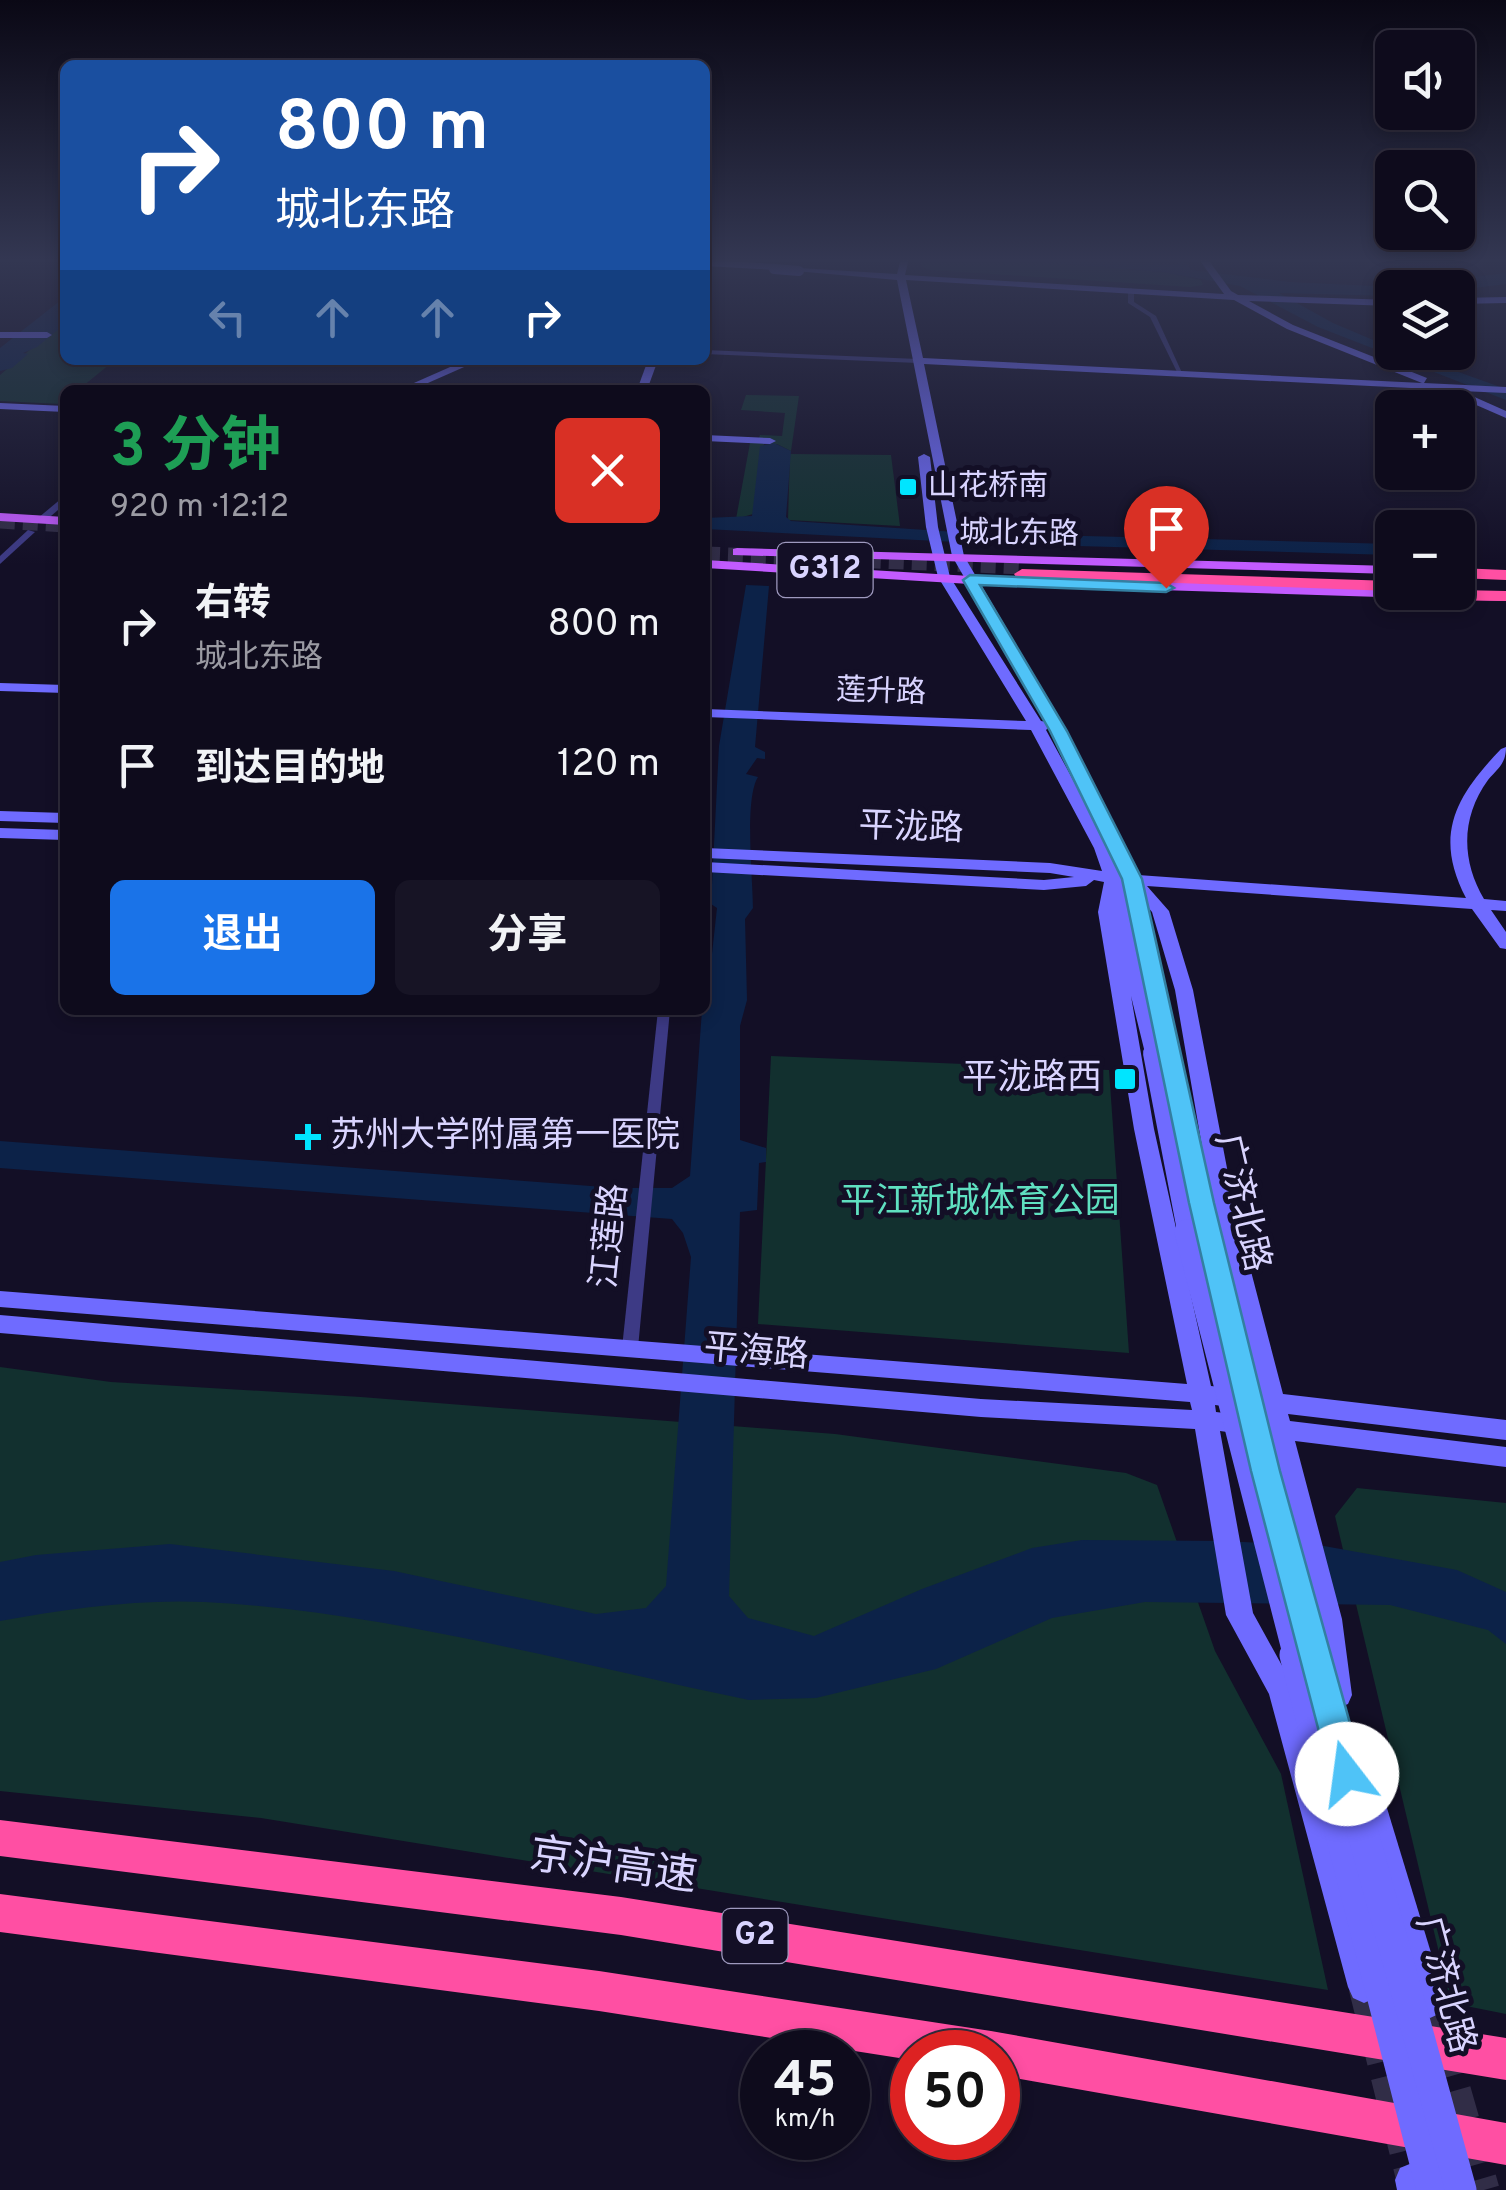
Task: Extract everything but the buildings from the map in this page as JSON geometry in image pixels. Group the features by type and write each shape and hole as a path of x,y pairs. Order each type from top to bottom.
{"highway":[{"path":"1375,579 1022,571 1375,585"},
{"path":"1475,574 1506,577"},
{"path":"1475,579 1506,577"},
{"path":"1475,593 1506,594"},
{"name":"京沪高速","path":"0,1838 621,1916 1189,2005 1506,2060"},
{"name":"G2","path":"0,1913 560,1986 890,2037"},
{"name":"G2","path":"1020,2058 1506,2144"}],"main road":[{"path":"1374,360 1506,415"},
{"path":"913,361 1506,390"},
{"name":"广济北路","path":"913,361 932,527 944,576 1037,727 1102,848 1123,879"},
{"name":"广济北路","path":"913,361 957,552 1055,725 1123,879 1274,1509 1461,2190"},
{"path":"415,385 463,365"},
{"path":"0,406 60,410"},
{"path":"710,438 770,440"},
{"path":"0,517 60,521"},
{"path":"0,530 60,533"},
{"name":"城北东路","path":"710,550 957,552 1375,569"},
{"name":"城北东路","path":"710,564 970,580 1375,590"},
{"path":"0,687 60,689"},
{"name":"莲升路","path":"710,713 1055,725"},
{"path":"1506,752 1482,774 1455,827 1463,876 1474,903 1506,944"},
{"path":"0,816 60,818"},
{"path":"0,833 60,835"},
{"name":"平泷路","path":"710,853 1050,868 1123,879 1506,906"},
{"name":"平泷路","path":"710,867 1044,885 1123,879"},
{"path":"1364,1987 1282,1690 1240,1615 1201,1394 1144,1128 1106,912 1123,879 1160,911 1176,958 1224,1210 1328,1619 1336,1687 1430,2002"},
{"name":"广济北路","path":"1162,1054 1180,1204 1419,2187"},
{"name":"平海路","path":"0,1299 1201,1394 1506,1430"},
{"name":"平海路","path":"0,1324 981,1408 1206,1420 1506,1458"}],"street":[{"path":"895,360 913,361"},
{"path":"1174,360 1181,374"},
{"path":"41,520 60,504"},
{"path":"0,561 30,532"},
{"name":"江莲路","path":"630,1348 663,1015"}],"green space":[{"path":"17,360 109,365 84,385 60,385 60,404 0,401 0,375"},
{"path":"746,395 799,396 791,451 777,444 764,444 753,514 736,519 750,443 757,443 760,435 782,436 785,413 741,410"},
{"path":"790,454 891,455 900,526 788,520"},
{"name":"平江新城体育公园","path":"771,1056 1109,1070 1129,1353 758,1324"},
{"path":"0,1367 111,1382 835,1434 1126,1473 1157,1485 1215,1651 1281,1774 1328,1990 261,1818 0,1791"},
{"path":"1357,1488 1506,1503 1506,2014 1451,2003 1335,1516"}],"water":[{"path":"0,360 21,360 12,368 0,371"},
{"path":"1429,370 1453,370 1506,389 1506,400"},
{"path":"774,443 791,451 786,517 791,521 971,533 1375,544 1375,555 976,543 710,529 710,518 752,516 760,446"},
{"path":"746,585 769,586 755,747 765,752 765,759 757,758 746,774 758,777 750,820 753,908 745,919 747,1000 740,1026 740,1140 766,1148 766,1162 759,1163 757,1210 740,1212 729,1596 748,1618 814,1636 922,1589 1032,1548 1082,1540 1224,1541 1324,1546 1457,1570 1506,1592 1506,1644 1488,1630 1390,1605 1145,1602 1052,1618 936,1669 816,1698 749,1700 408,1627 271,1607 153,1602 0,1621 0,1562 36,1555 170,1544 394,1571 596,1614 646,1608 666,1586 691,1257 683,1233 672,1219 0,1168 0,1141 617,1188 672,1188 690,1176 702,1015 710,1015 710,963 717,908 711,904 719,746"}],"tunnel":[{"path":"0,521 60,525"},
{"path":"710,554 1023,567"},
{"path":"1364,1987 1412,2180"},
{"path":"1430,2002 1484,2190"}],"place":[{"name":"山花桥南","path":"908,487"},
{"name":"平泷路西","path":"1125,1079"},
{"name":"苏州大学附属第一医院","path":"308,1137"}],"route":[{"path":"1166,588 970,580 1058,731 1132,879 1265,1471 1347,1774"}]}
